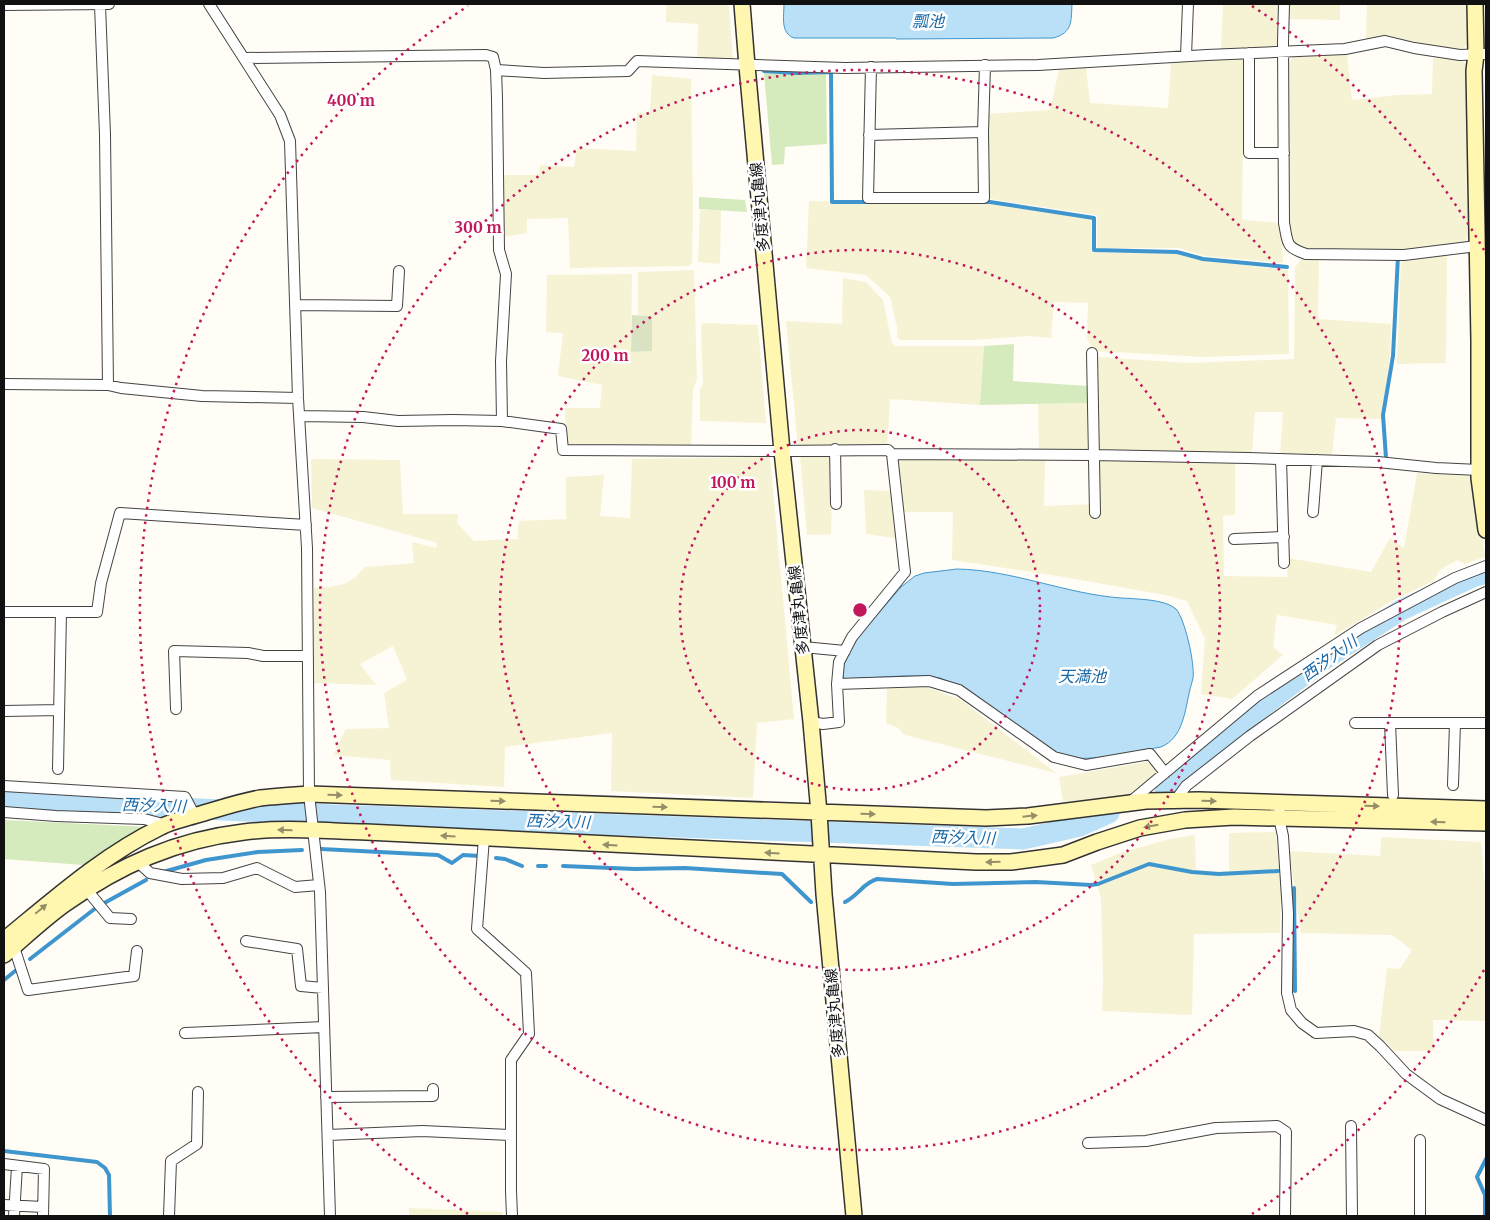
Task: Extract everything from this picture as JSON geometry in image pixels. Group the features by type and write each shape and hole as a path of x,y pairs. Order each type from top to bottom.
{"street":[{"path":"4,4 105,4 108,385"},
{"path":"209,4 280,115 290,141 298,398 306,525 310,799 319,885 330,1216"},
{"name":"多度津丸亀線","path":"742,4 746,66 782,451 811,722 854,1216"},
{"path":"1186,56 1188,4"},
{"path":"1284,4 1284,223 1288,243 1294,250 1306,254 1404,255 1477,246"},
{"path":"1475,4 1481,54 1474,71 1477,246 1482,322 1479,470 1485,508 1486,530"},
{"path":"496,70 544,73 628,71 637,61 746,66 757,64 871,67 1038,65 1345,49 1385,41 1414,48 1460,55 1481,54"},
{"path":"1249,53 1249,153 1284,153"},
{"path":"245,58 486,55 493,57 496,70 499,250 506,274 502,361 502,421"},
{"path":"871,67 868,198 984,198 985,65"},
{"path":"869,135 983,132"},
{"path":"295,305 397,306 399,271"},
{"path":"1092,353 1095,513"},
{"path":"4,384 108,385 202,396 298,398"},
{"path":"300,416 363,417 398,421 502,421 561,428 562,450 888,450 892,454 905,572 852,637 839,662 837,684 839,722 823,724 811,722"},
{"path":"835,449 836,504"},
{"path":"892,454 1093,455 1281,459 1378,462 1479,470"},
{"path":"1281,459 1284,563"},
{"path":"1313,512 1317,460"},
{"path":"4,612 97,612 100,583 120,513 306,525"},
{"path":"1234,539 1284,537"},
{"path":"1130,802 1257,696 1361,628 1455,578 1486,566"},
{"path":"1175,800 1186,786 1250,736 1378,645 1486,592"},
{"path":"58,769 60,612"},
{"path":"803,647 845,651"},
{"path":"176,709 174,651 248,652 263,656 308,656"},
{"path":"837,684 929,681 959,690 1054,757 1086,765 1150,754 1165,773"},
{"path":"4,711 59,710"},
{"path":"1355,723 1486,723"},
{"path":"1390,723 1393,795"},
{"path":"1453,784 1455,723"},
{"path":"4,786 185,797 195,816"},
{"path":"7,945 59,894 91,870 138,840 170,823 260,798 819,818 986,818 1028,816 1130,802 1175,800 1280,810 1486,823"},
{"path":"7,945 104,878 136,862 171,848 212,837 244,832 312,826 484,838 821,850 976,862 1011,862 1063,855 1140,828 1185,820 1234,817 1280,810 1486,809"},
{"path":"1280,810 1288,913 1287,993 1291,1010 1302,1023 1316,1033 1354,1031 1368,1035 1406,1074 1440,1100 1486,1120"},
{"path":"4,812 144,819 170,823"},
{"path":"484,838 477,928 526,973 529,1034 511,1060 512,1216"},
{"path":"136,862 150,873 182,879 223,878 257,868 295,887 319,885"},
{"path":"87,890 110,918 131,919"},
{"path":"246,941 298,949 300,986 323,988"},
{"path":"7,945 28,990 134,976 137,951"},
{"path":"185,1033 324,1027"},
{"path":"326,1097 433,1096 433,1089"},
{"path":"169,1216 171,1161 197,1144 198,1092"},
{"path":"1088,1144 1146,1141 1216,1128 1277,1126 1286,1132 1285,1216"},
{"path":"1351,1126 1352,1216"},
{"path":"328,1134 422,1131 511,1135"},
{"path":"1420,1140 1420,1216"},
{"path":"4,1164 44,1169 43,1212 11,1209 16,1166"}],"shaded area":[{"path":"666,4 726,4 729,7 733,59 697,60 698,24 666,22"},
{"path":"1223,4 1280,4 1279,46 1221,51"},
{"path":"1289,4 1340,4 1340,20 1289,19"},
{"path":"1367,4 1470,4 1470,40 1463,49 1414,44 1384,37 1366,39"},
{"path":"1347,54 1352,100 1397,95 1432,94 1433,58 1462,60 1469,68 1472,232 1465,242 1401,250 1308,251 1299,246 1290,236 1287,66 1293,57"},
{"path":"1244,58 1242,220 1282,223 1283,263 1204,256 1179,248 1097,248 1097,215 990,199 988,114 1050,110 1059,70 1086,68 1090,103 1168,108 1171,62"},
{"path":"652,75 691,79 692,263 689,266 570,268 568,218 527,219 527,233 503,237 504,175 539,175 540,165 574,167 577,148 636,151 637,113 650,113"},
{"path":"809,201 987,204 1014,207 1091,219 1092,252 1179,254 1199,260 1288,270 1289,354 1204,357 1094,351 1087,338 1088,303 1054,302 1051,338 1028,336 974,340 900,340 897,337 897,327 890,297 866,275 806,268"},
{"path":"700,210 721,210 720,264 698,262"},
{"path":"1447,254 1446,363 1397,364 1401,258"},
{"path":"1302,259 1319,260 1318,319 1391,324 1390,356 1381,419 1336,418 1332,457 1280,456 1283,412 1255,412 1252,455 1095,452 1095,358 1189,363 1294,359 1295,267"},
{"path":"694,270 697,380 693,388 691,448 573,448 566,440 565,408 600,408 602,385 558,376 563,333 546,332 547,275 632,274 631,352 651,351 652,316 638,315 638,272"},
{"path":"843,278 866,282 883,300 892,343 896,346 984,346 980,405 890,399 887,447 798,447 786,321 842,324"},
{"path":"703,323 758,325 766,423 700,421 700,389 703,384 701,326"},
{"path":"1087,403 1087,451 1039,452 1038,404"},
{"path":"833,455 831,534 807,535 800,456"},
{"path":"770,457 794,719 757,723 753,798 611,791 612,733 505,747 504,787 391,780 390,760 333,755 346,729 389,728 384,693 407,680 393,646 360,664 376,685 314,683 314,588 344,584 356,577 365,567 414,563 412,542 436,548 437,543 312,508 311,459 400,460 403,514 458,514 457,523 474,541 517,539 519,521 566,519 566,477 604,475 600,516 630,518 632,459"},
{"path":"896,458 1045,460 1044,506 1096,504 1096,460 1235,462 1235,515 1223,516 1224,576 1287,577 1288,558 1371,572 1390,538 1404,548 1417,473 1474,476 1485,557 1465,564 1457,560 1440,570 1433,581 1392,601 1334,636 1337,625 1277,615 1273,647 1283,655 1232,699 1201,694 1205,639 1187,601 1165,595 1058,576 952,560 953,512 904,512"},
{"path":"864,490 892,491 895,538 866,534"},
{"path":"924,686 961,700 1056,773 905,735 898,728 886,723 887,687"},
{"path":"1146,762 1156,766 1157,772 1136,795 1063,802 1059,777"},
{"path":"1276,832 1281,889 1280,933 1194,934 1192,1015 1102,1011 1101,898 1091,865 1120,853 1170,839 1195,835 1196,870 1229,871 1229,833"},
{"path":"1381,837 1481,842 1486,897 1486,1021 1433,1020 1434,1051 1394,1051 1379,1036 1387,968 1400,969 1412,950 1392,935 1301,933 1289,851 1380,856"},
{"path":"409,1208 503,1212 503,1216 409,1216"}],"green space":[{"path":"764,73 826,74 827,144 785,147 784,164 772,165"},
{"path":"699,197 745,200 747,212 699,209"},
{"path":"632,315 652,316 652,351 631,352"},
{"path":"1014,344 1013,381 1087,386 1087,403 980,405 984,346"},
{"path":"4,820 149,827 83,865 4,859"}],"water":[{"name":"瓢池","path":"784,4 1072,4 1071,21 1068,30 1060,36 1053,38 897,39 794,38 790,36 785,28 783,19"},
{"name":"天満池","path":"957,569 999,573 1100,596 1158,601 1176,609 1186,632 1191,653 1193,678 1182,723 1174,737 1161,747 1122,754 1095,758 1056,756 958,685 940,678 903,676 844,679 841,671 851,645 901,587 915,576 924,573"}],"waterway":[{"path":"764,71 796,73 831,72 832,202 870,202"},
{"path":"982,202 1094,218 1094,250 1177,252 1203,259 1287,267"},
{"path":"1388,459 1386,458 1383,415 1393,356 1398,256"},
{"name":"西汐入川","path":"1165,788 1254,713 1325,659 1401,610 1475,576 1486,573"},
{"name":"西汐入川","path":"4,800 333,815 1023,839 1080,826 1109,813"},
{"path":"321,849 438,855 452,863 463,855 480,856"},
{"path":"163,872 206,860 258,852 302,850"},
{"path":"496,858 505,859 522,866"},
{"path":"845,902 868,883 877,879 953,884 1036,882 1091,885 1149,864 1192,872 1219,874 1278,871"},
{"path":"538,866 546,866"},
{"path":"563,866 635,869 685,868 782,874 811,902"},
{"path":"30,959 97,907 146,880"},
{"path":"1294,888 1295,991"},
{"path":"4,980 15,971"},
{"path":"4,1151 97,1162 105,1168 109,1175 110,1216"},
{"path":"1485,1216 1485,1195 1477,1177 1486,1159"}]}
